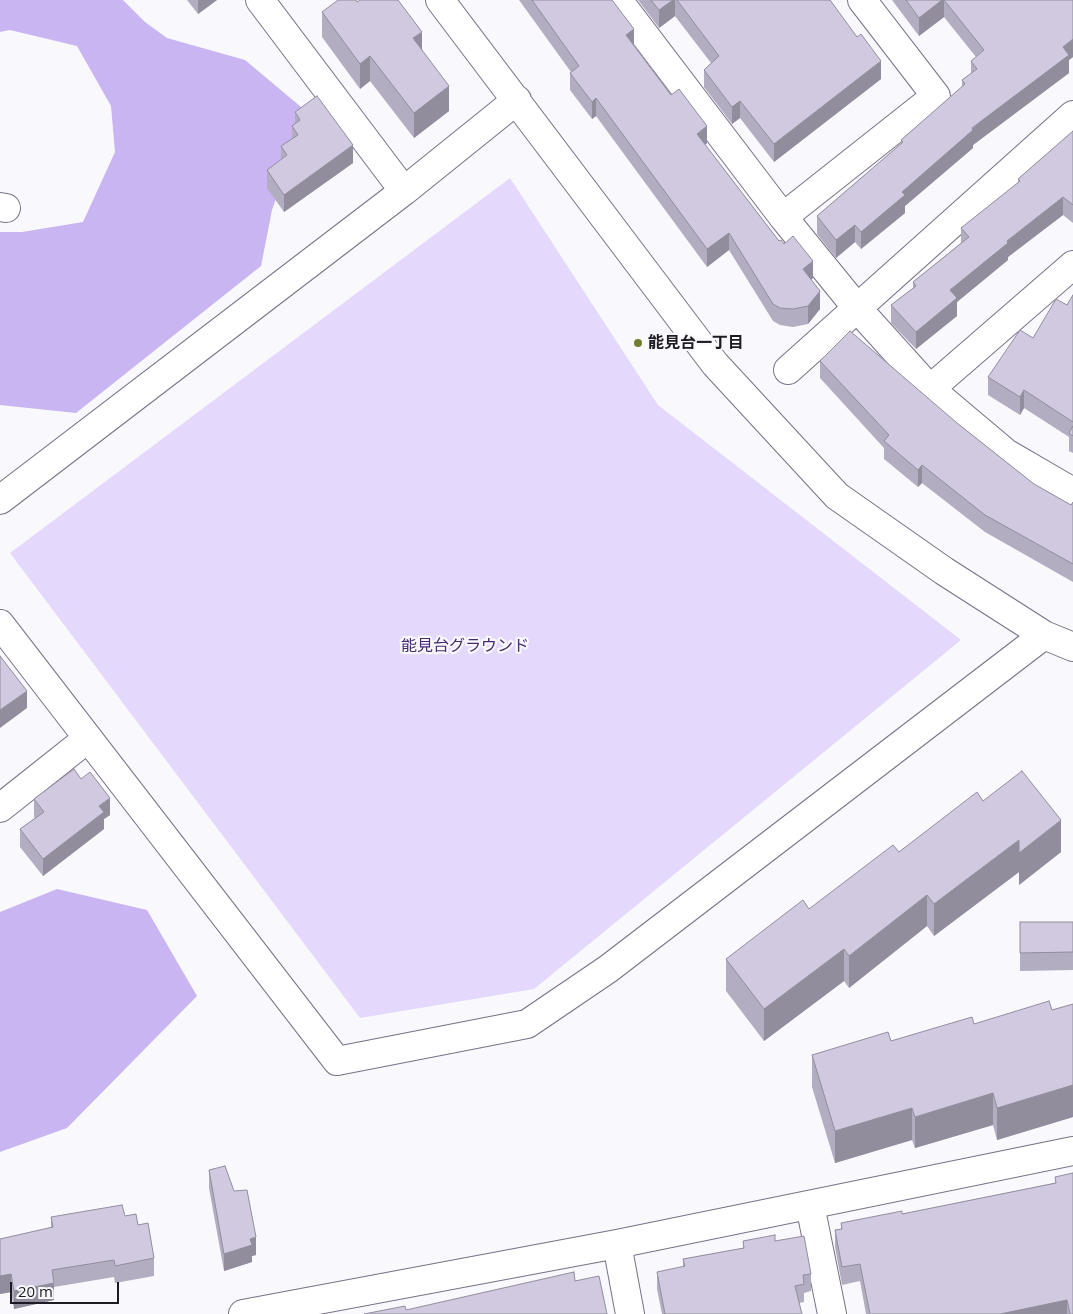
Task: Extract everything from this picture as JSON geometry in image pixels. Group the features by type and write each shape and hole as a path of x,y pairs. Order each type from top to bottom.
{"street":[{"path":"260,0 404,191"},
{"path":"440,0 715,364 837,496 944,571 1044,635 1073,647"},
{"path":"618,0 783,218 857,308 930,388 1006,453 1073,492"},
{"path":"783,218 936,96 862,0"},
{"path":"0,500 404,191 517,100"},
{"path":"788,370 1073,115"},
{"path":"930,388 1073,265"},
{"path":"0,624 337,1061 527,1024 608,969 1044,635"},
{"path":"0,808 87,739"},
{"path":"243,1314 617,1244 1073,1151"},
{"path":"810,1205 832,1314"},
{"path":"617,1244 630,1314"}],"green space":[{"name":"能見台グラウンド","path":"510,178 658,405 961,640 534,989 360,1018 10,553"}],"shaded area":[{"path":"0,0 123,0 145,22 167,38 245,60 307,112 272,210 261,266 76,413 0,405 0,232 22,232 83,222 115,152 111,106 77,46 10,30 0,32"},
{"path":"57,889 147,910 197,996 67,1128 0,1152 0,912"}],"building":[{"path":"338,0 356,0 357,2 360,0 398,0 422,32 413,38 449,86 414,113 370,56 360,64 322,12"},
{"path":"532,0 612,0 634,29 626,35 671,95 679,89 707,126 697,134 779,241 781,240 784,244 793,236 813,261 803,269 820,291 808,306 793,309 780,308 773,304 729,233 707,249 596,98 592,102 570,73 579,66"},
{"path":"651,0 673,0 659,10"},
{"path":"677,0 830,0 857,37 861,34 881,61 774,144 740,101 732,107 704,70 719,56"},
{"path":"906,0 942,0 919,18"},
{"path":"944,0 1073,0 1073,39 1063,47 1069,55 972,128 973,130 902,192 905,195 861,232 855,225 836,240 817,216 903,142 901,140 965,84 962,80 977,69 971,61 984,50"},
{"path":"317,96 353,145 284,195 267,170 287,155 281,146 298,135 292,126 300,120 295,112"},
{"path":"1073,131 1073,205 1063,197 1007,241 1008,243 950,290 957,298 916,332 891,305 916,286 913,282 969,237 961,228 1020,181 1018,179"},
{"path":"1073,295 1073,422 1024,390 1020,397 988,377 1020,330 1033,338 1056,299 1067,305"},
{"path":"850,331 957,423 1034,484 1071,505 1073,502 1073,564 985,515 922,465 918,470 884,441 889,435 820,361"},
{"path":"1073,426 1073,436 1069,433"},
{"path":"0,656 27,691 0,710"},
{"path":"74,769 81,779 90,772 110,798 99,806 104,812 43,859 20,829 44,812 34,799"},
{"path":"1022,771 1061,820 1019,853 1019,840 934,904 927,895 849,956 844,949 764,1009 726,959 803,900 809,909 893,845 899,852 977,792 983,801"},
{"path":"1020,922 1073,922 1073,952 1020,953"},
{"path":"1049,1001 1052,1010 1073,1004 1073,1085 997,1108 993,1093 915,1117 912,1108 835,1131 812,1055 888,1032 891,1041 972,1017 974,1024"},
{"path":"225,1166 234,1191 247,1190 256,1237 250,1239 252,1245 224,1254 209,1170"},
{"path":"1073,1173 1073,1314 1070,1314 1067,1300 1000,1314 870,1314 860,1264 842,1267 835,1230 842,1229 841,1223 902,1211 902,1214 1056,1183 1055,1177"},
{"path":"122,1205 125,1216 136,1214 138,1225 148,1223 154,1258 115,1266 114,1260 52,1270 54,1283 14,1291 11,1274 0,1276 0,1239 53,1227 51,1217"},
{"path":"775,1235 775,1241 804,1236 811,1274 803,1275 804,1284 795,1286 802,1314 665,1314 657,1272 685,1266 683,1259 744,1248 743,1241"},
{"path":"574,1272 575,1281 599,1276 607,1314 364,1314 405,1306 406,1310"}],"place":[{"name":"能見台一丁目","path":"638,343"}]}
